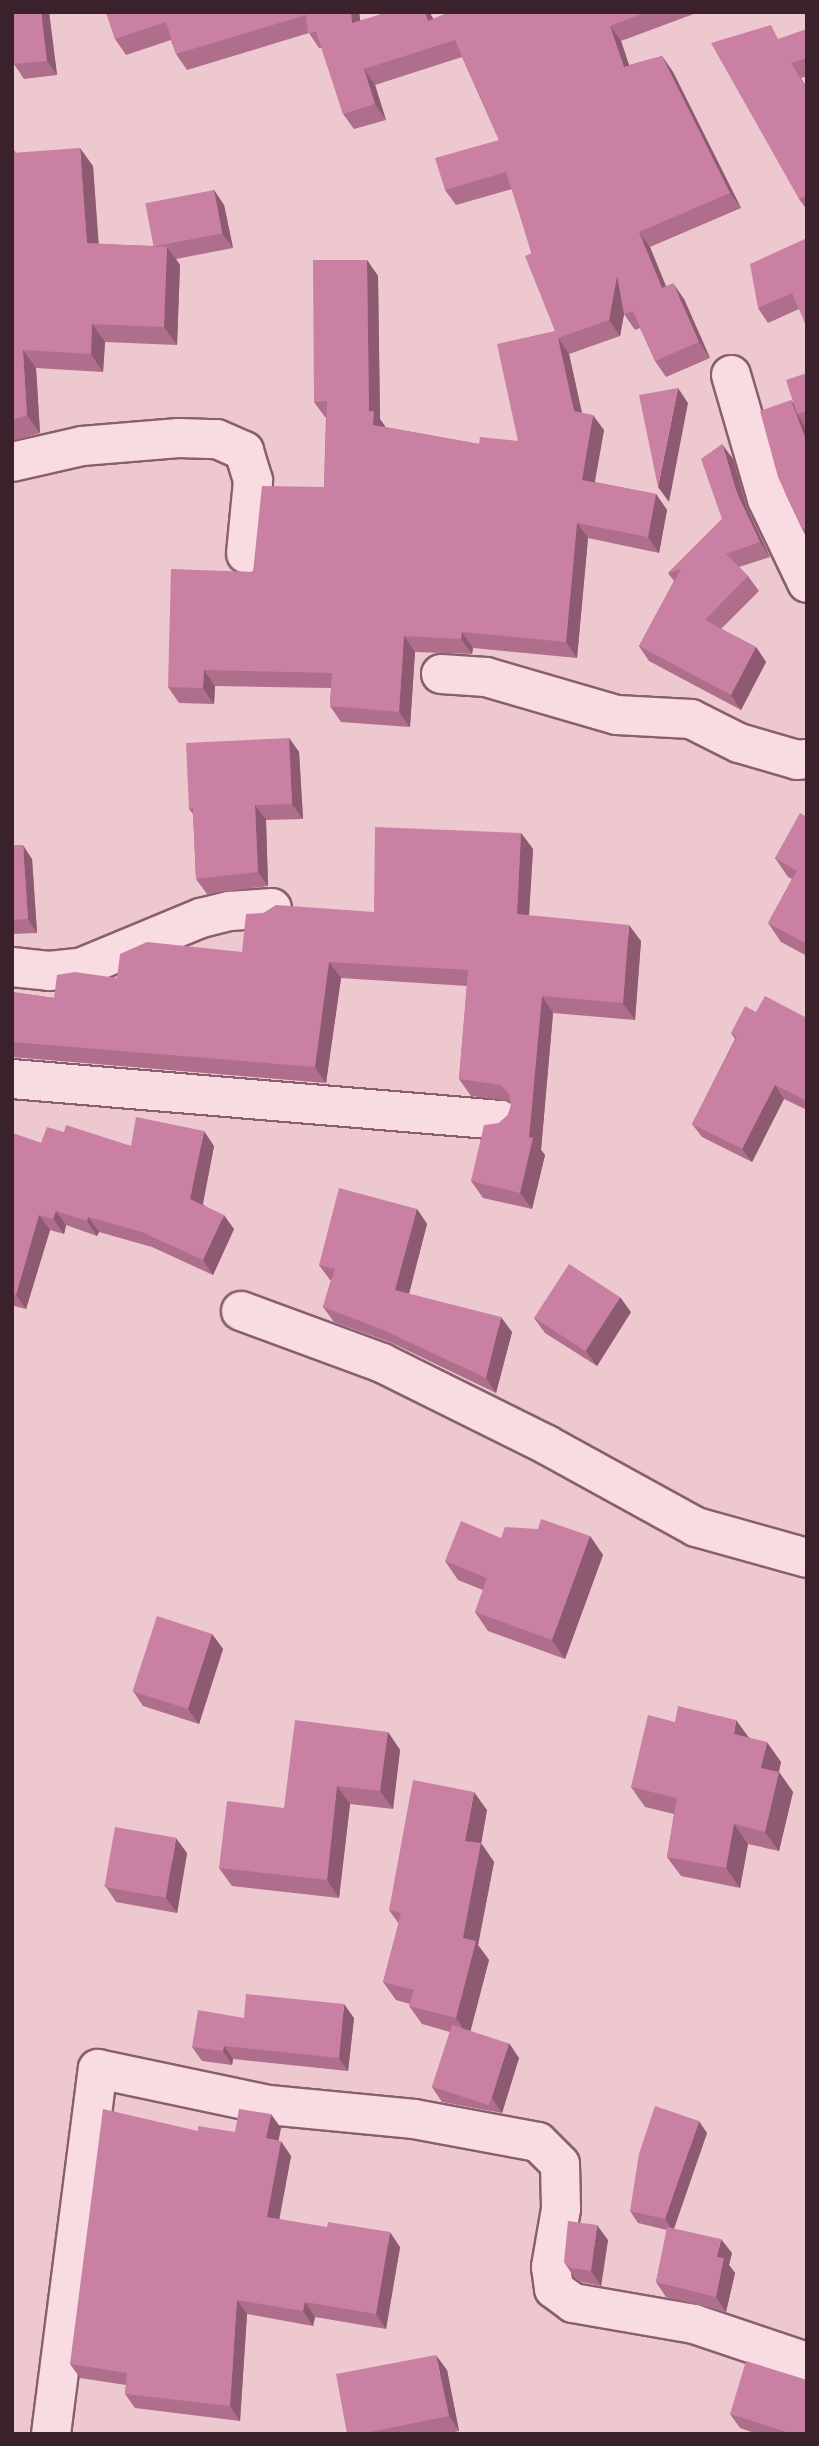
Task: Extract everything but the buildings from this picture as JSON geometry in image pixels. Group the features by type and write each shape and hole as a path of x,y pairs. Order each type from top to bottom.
{"street":[{"path":"731,375 767,499 807,583"},
{"path":"12,462 82,446 179,438 217,439 244,451 253,481 246,554"},
{"path":"441,674 486,677 617,715 691,719 739,743 797,760 807,759"},
{"path":"12,967 49,971 80,968 201,918 230,911 272,908"},
{"path":"12,1079 501,1120"},
{"path":"241,1311 382,1363 547,1445 696,1527 807,1558"},
{"path":"51,2434 99,2069 269,2105 414,2119 538,2142 560,2164 561,2209 551,2267 554,2288 573,2303 694,2324 807,2362"}]}
